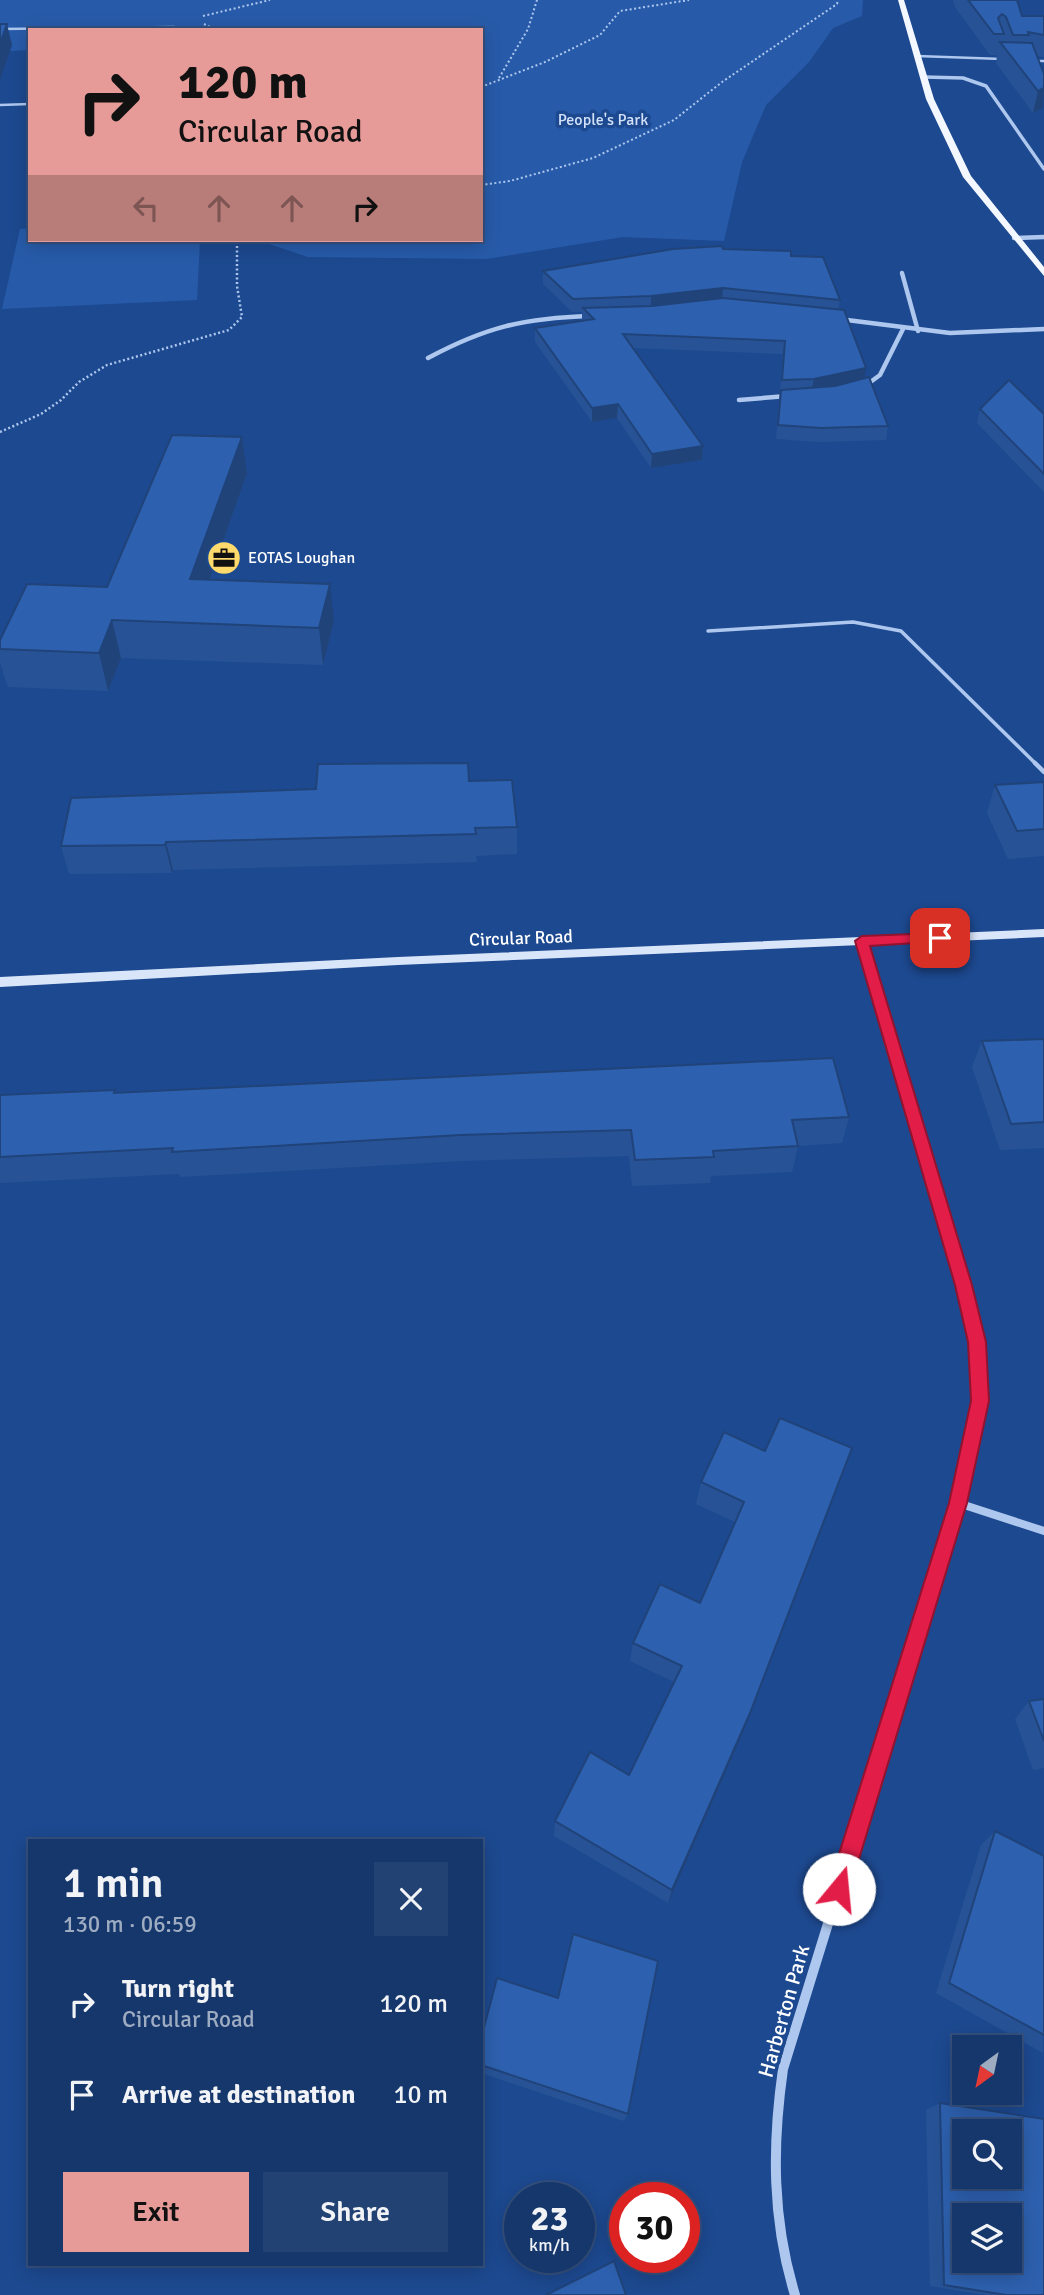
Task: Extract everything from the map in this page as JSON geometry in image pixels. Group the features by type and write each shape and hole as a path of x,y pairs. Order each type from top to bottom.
{"main road":[{"path":"901,0 930,99 967,177 1044,272"}],"street":[{"path":"923,77 969,79 986,86 1044,169"},
{"path":"1014,238 1044,237"},
{"path":"902,273 918,331"},
{"path":"428,358 481,330 511,321 600,316"},
{"path":"833,318 918,331 975,333 1044,329"},
{"path":"857,389 880,375 903,329"},
{"path":"739,400 791,396"},
{"name":"Circular Road","path":"0,982 1044,933"},
{"name":"Harberton Park","path":"795,2295 782,2237 775,2182 775,2122 783,2069 958,1503 980,1401 977,1342 964,1285 862,941"},
{"path":"958,1503 1044,1531"}],"lane":[{"path":"87,28 174,27"},
{"path":"0,29 28,29"},
{"path":"918,56 1006,60 1002,49"},
{"path":"1031,61 1044,61"},
{"path":"0,105 28,104"},
{"path":"708,631 853,622 901,631 1044,772"}],"path":[{"path":"193,18 271,0"},
{"path":"498,79 528,29 537,0"},
{"path":"483,86 545,62 600,35 620,11 689,0"},
{"path":"483,185 510,181 593,158 674,120 722,82 837,4 838,0"},
{"path":"204,24 212,28"},
{"path":"0,432 41,414 61,400 79,382 107,365 229,330 242,317 237,286 237,242"}],"green space":[{"name":"People's Park","path":"0,0 863,0 862,16 833,28 809,62 766,105 742,162 724,241 623,237 486,259 308,257 263,242 483,242 483,28 28,28 28,50 10,51 11,45 0,46"},
{"path":"28,228 28,242 200,242 197,300 2,309 20,229"}],"building":[{"path":"968,0 1017,0 1022,16 1044,16 1044,35 1028,32 1029,35 1013,35 1006,17 1002,14 998,18 1004,34 994,34"},
{"path":"0,24 7,24 0,44"},
{"path":"1000,42 1032,43 1044,74 1044,88 1038,91"},
{"path":"722,246 723,249 791,251 791,256 823,257 840,300 723,288 651,296 573,299 543,271 673,249"},
{"path":"723,298 844,310 866,368 814,379 782,380 785,341 623,334 703,446 652,454 618,404 592,408 535,328 594,319 583,308 652,306"},
{"path":"869,377 888,426 821,428 778,425 781,390 835,386"},
{"path":"1009,380 1044,414 1044,474 980,409"},
{"path":"172,435 242,437 190,579 330,584 319,628 112,620 99,653 0,649 0,640 27,584 107,587"},
{"path":"468,763 469,781 512,780 517,827 475,828 476,834 61,846 71,798 316,789 318,764"},
{"path":"1044,782 1044,829 1017,831 995,785"},
{"path":"1044,1039 1044,1122 1011,1124 982,1041"},
{"path":"833,1058 849,1117 792,1120 798,1146 713,1151 714,1157 635,1160 631,1130 460,1135 172,1152 173,1148 0,1157 0,1095 115,1090 114,1093"},
{"path":"780,1418 852,1448 750,1713 672,1890 555,1821 590,1752 629,1775 682,1666 633,1643 660,1584 700,1603 744,1502 701,1482 724,1432 765,1451"},
{"path":"1044,1699 1044,1741 1029,1701"},
{"path":"995,1831 1044,1856 1044,2035 949,1983"},
{"path":"573,1934 658,1961 628,2114 483,2066 483,2031 497,1978 558,1998"},
{"path":"940,2103 1044,2119 1044,2295 1006,2295 944,2285"},
{"path":"609,2264 609,2273 618,2273 626,2295 546,2295 595,2273"}],"place":[{"name":"EOTAS Loughan","path":"224,558"}],"route":[{"path":"839,1889 958,1503 980,1401 981,1368 964,1285 862,941 940,938"}]}
